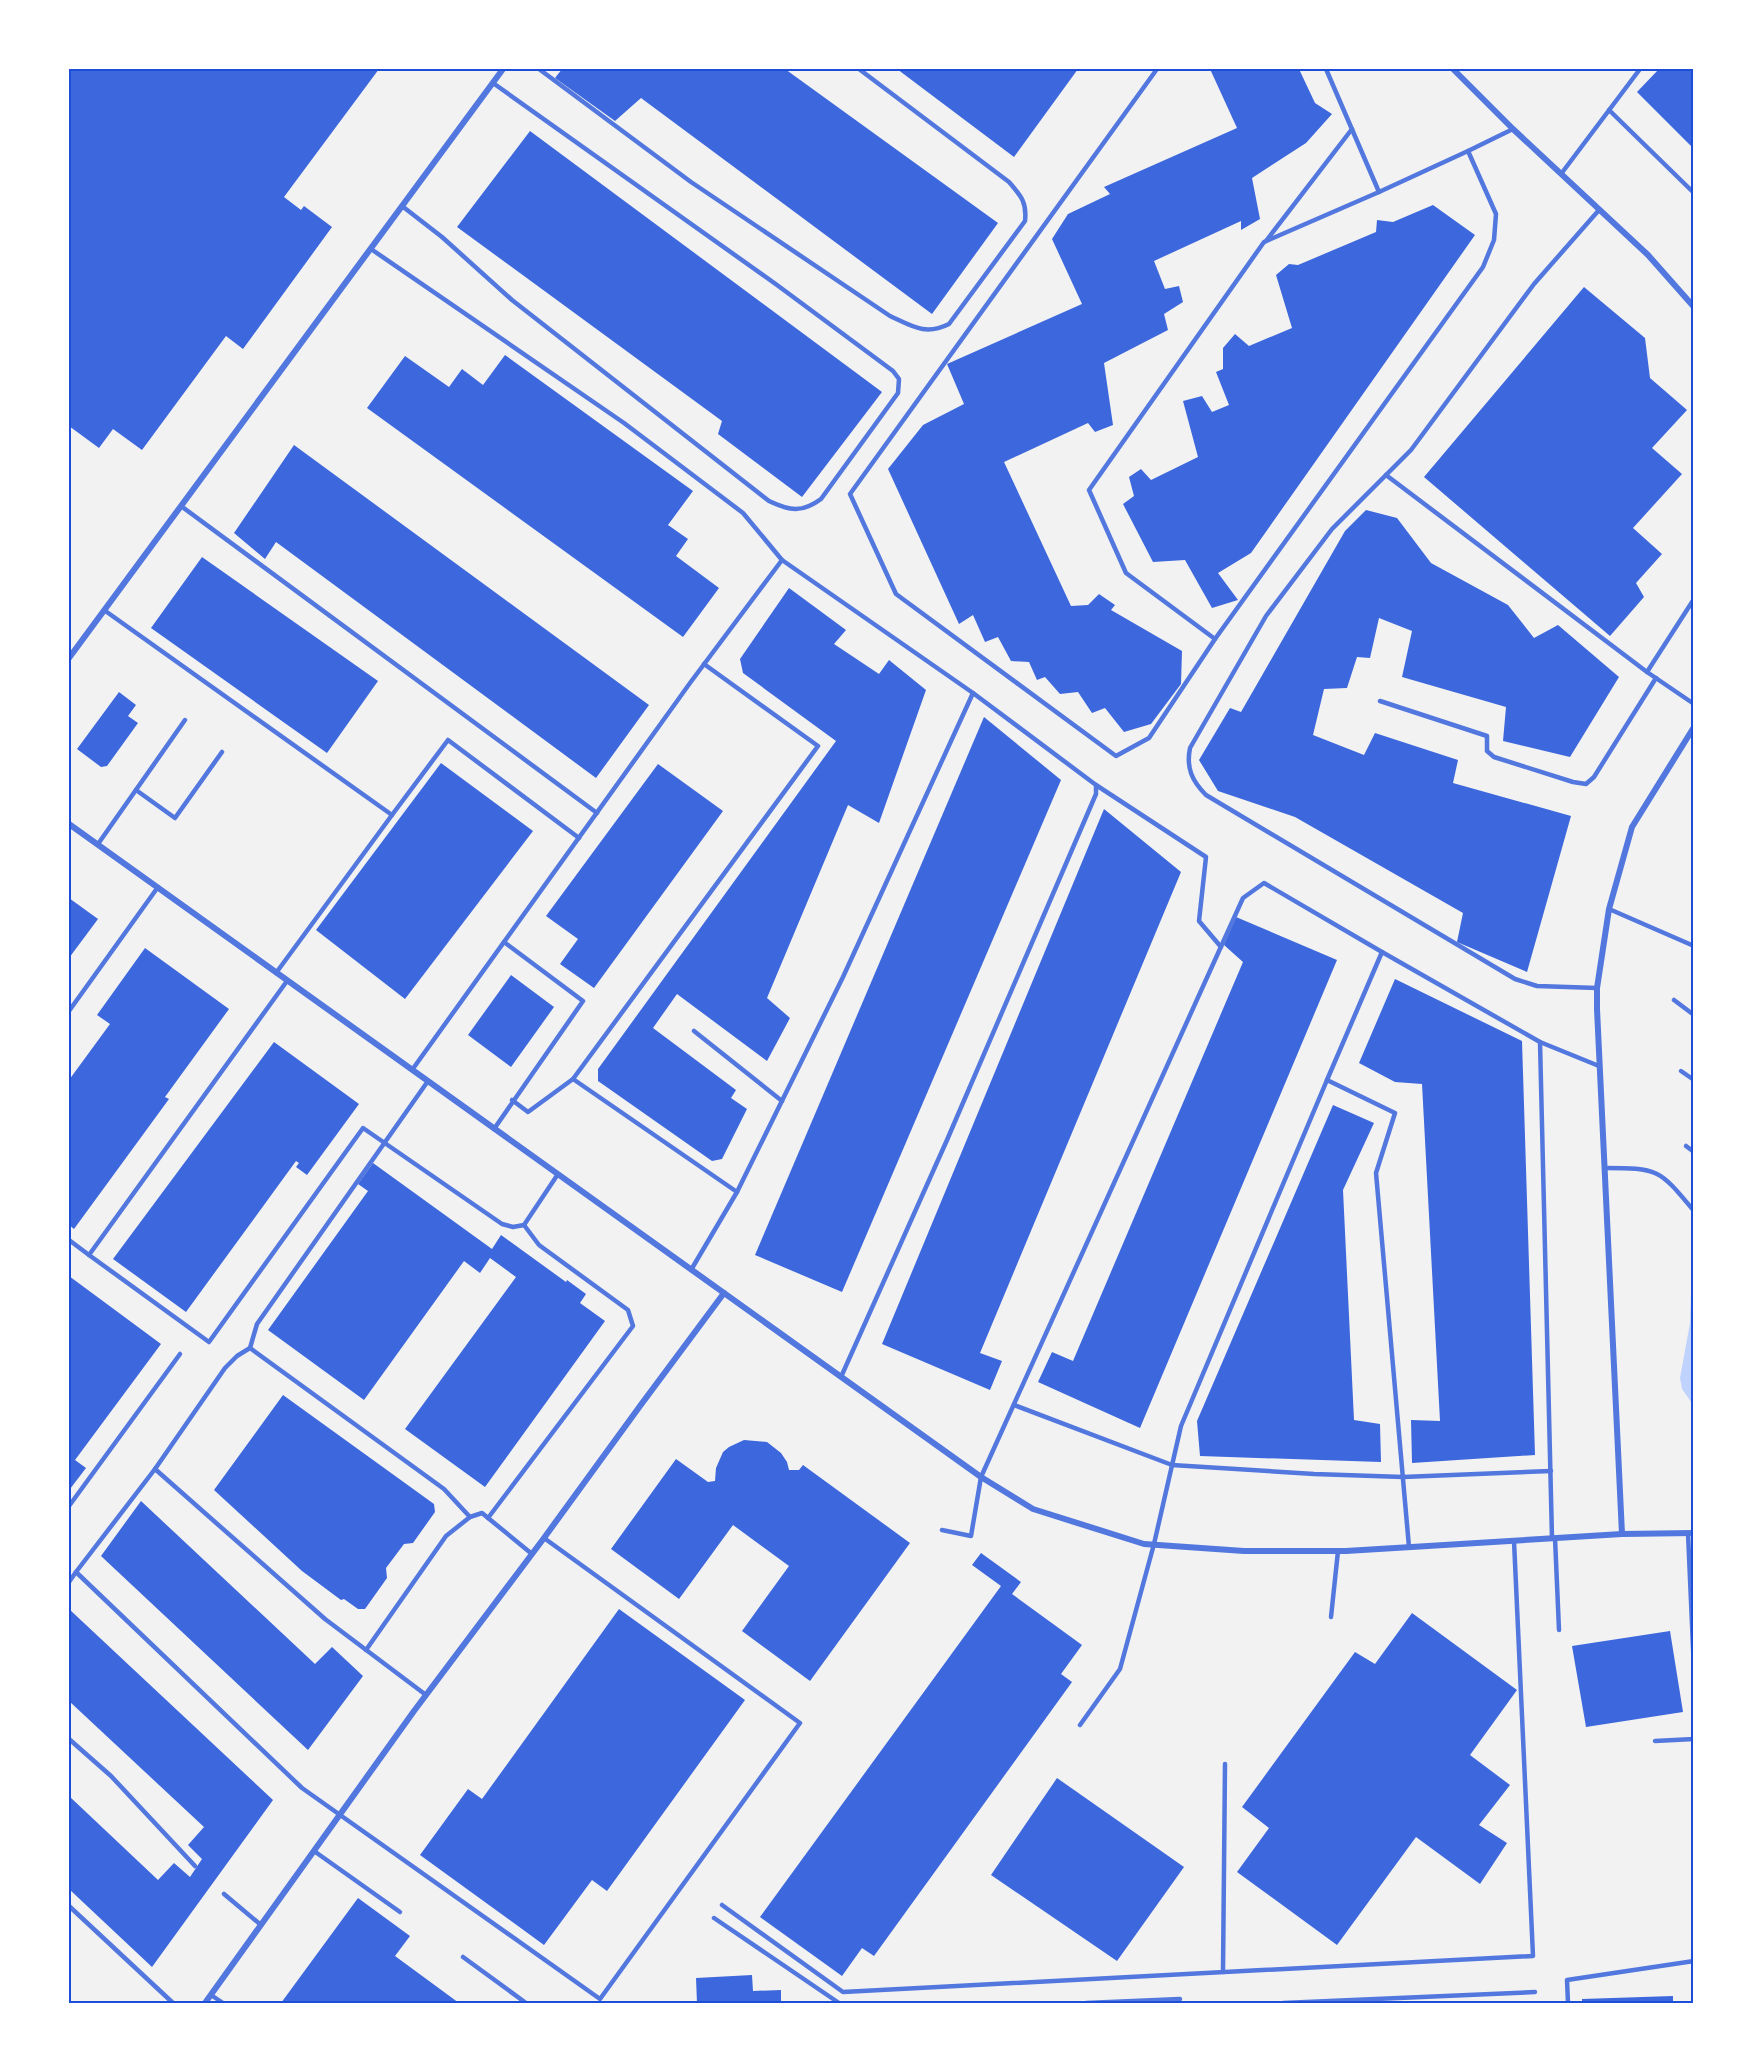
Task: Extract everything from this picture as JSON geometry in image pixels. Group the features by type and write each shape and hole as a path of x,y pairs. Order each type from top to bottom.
{"street":[{"path":"69,658 503,69"},
{"path":"1453,69 1647,255 1694,307"},
{"path":"1622,1534 1599,1066 1598,988 1609,909 1632,827 1694,727"},
{"path":"69,824 981,1477 1033,1509 1144,1544 1244,1551 1338,1551 1622,1534 1691,1533"},
{"path":"205,2003 426,1695 724,1293"}],"lane":[{"path":"539,69 691,182 890,316 918,329 937,330 949,324 1025,221 1026,207 1009,182 858,69"},
{"path":"1157,69 850,494 896,594 1116,756 1149,738 1215,639 1483,267 1494,240 1496,214 1468,151"},
{"path":"1326,69 1379,192"},
{"path":"1561,174 1640,69"},
{"path":"402,206 442,237 512,300 770,501 786,509 800,510 821,499 898,393 899,379 893,371 777,285 493,83"},
{"path":"1609,110 1694,193"},
{"path":"1215,639 1126,573 1089,490 1264,242 1352,129"},
{"path":"1264,242 1379,192 1513,129"},
{"path":"1598,988 1538,986 1515,979 1206,795 1197,786 1187,762 1190,748 1266,616 1332,530 1411,450 1534,284 1599,210"},
{"path":"371,249 633,430 743,513 782,560 973,693 1096,785 1206,857 1199,921 1221,947"},
{"path":"1386,475 1647,672 1694,704"},
{"path":"181,506 597,813"},
{"path":"412,1070 704,664 782,560"},
{"path":"1647,672 1694,599"},
{"path":"104,610 392,815"},
{"path":"512,1100 528,1112 573,1079 818,746 704,664"},
{"path":"1380,701 1487,736 1487,752 1494,757 1573,782 1587,784 1594,777 1656,678"},
{"path":"691,1270 738,1192 843,977 973,693"},
{"path":"98,844 184,720"},
{"path":"276,973 448,740 579,838"},
{"path":"136,790 175,818 222,752"},
{"path":"841,1377 947,1140 1096,794 1096,785"},
{"path":"942,1530 971,1536 981,1477 1243,898 1264,882 1540,1042 1599,1066"},
{"path":"69,1011 158,886"},
{"path":"1609,909 1694,946"},
{"path":"494,1129 583,1001 504,942"},
{"path":"1080,1725 1120,1669 1154,1544 1181,1426 1382,952"},
{"path":"89,1255 287,981"},
{"path":"1674,1000 1694,1015"},
{"path":"694,1031 782,1101"},
{"path":"1540,1042 1551,1471 1559,1630"},
{"path":"1682,1071 1694,1080"},
{"path":"573,1079 738,1192"},
{"path":"1327,1080 1395,1113 1376,1173 1408,1547"},
{"path":"69,1582 155,1469 225,1368 237,1356 250,1348 257,1324 428,1081"},
{"path":"69,1239 209,1342 363,1128 502,1224 513,1227 524,1225 558,1174"},
{"path":"1686,1146 1694,1152"},
{"path":"1604,1168 1642,1168 1657,1173 1669,1181 1694,1211"},
{"path":"488,1518 633,1326 628,1310 538,1245 524,1225"},
{"path":"250,1348 444,1489 470,1517"},
{"path":"69,1506 180,1354"},
{"path":"1014,1405 1173,1464 1314,1474 1403,1477 1551,1471"},
{"path":"155,1469 325,1619 426,1695"},
{"path":"366,1650 446,1536 470,1517 482,1513 532,1554"},
{"path":"1691,1533 1694,1670"},
{"path":"76,1572 302,1788 600,1999 800,1723 544,1538"},
{"path":"722,1905 843,1992 1533,1956 1514,1541"},
{"path":"1331,1617 1338,1551"},
{"path":"69,1738 111,1776 195,1866"},
{"path":"1655,1741 1694,1739"},
{"path":"1223,1972 1225,1764"},
{"path":"314,1851 400,1911"},
{"path":"224,1894 261,1925"},
{"path":"69,1906 173,2003"},
{"path":"714,1918 839,2003"},
{"path":"464,1958 526,2003"},
{"path":"1568,2003 1567,1980 1694,1961"},
{"path":"1283,2003 1535,1992"},
{"path":"211,1995 223,2003"},
{"path":"1086,2003 1180,1999"}],"water":[{"path":"1694,1280 1694,1406 1682,1389 1680,1378 1690,1323"}],"building":[{"path":"69,69 379,69 284,197 301,210 304,206 332,227 243,349 226,336 142,450 113,429 99,448 69,426"},
{"path":"562,69 785,69 998,223 932,314 641,98 615,121 555,78"},
{"path":"897,69 1078,69 1014,157"},
{"path":"1210,69 1299,69 1315,103 1332,114 1306,143 1252,178 1260,219 1241,230 1241,221 1154,261 1165,289 1179,286 1183,302 1164,314 1168,330 1104,363 1113,425 1095,432 1088,423 1004,462 1071,606 1088,605 1099,594 1115,605 1111,610 1182,651 1181,684 1151,724 1124,732 1105,708 1092,713 1078,692 1060,694 1045,677 1037,680 1029,662 1011,661 998,637 985,642 973,615 959,624 888,469 923,425 964,404 947,364 1082,304 1052,239 1068,214 1110,194 1104,187 1237,128"},
{"path":"1659,69 1694,69 1694,149 1637,92"},
{"path":"530,131 882,392 802,497 718,434 722,421 457,227"},
{"path":"1433,205 1475,235 1251,553 1218,573 1238,600 1212,608 1185,560 1153,562 1123,504 1134,496 1129,477 1141,469 1151,480 1198,457 1183,401 1202,396 1212,412 1229,405 1216,372 1223,369 1223,348 1235,334 1249,346 1292,328 1276,275 1289,264 1298,265 1376,232 1377,220 1393,222"},
{"path":"1584,287 1645,338 1650,378 1687,410 1652,448 1682,474 1633,528 1662,554 1636,583 1644,597 1610,636 1424,477"},
{"path":"505,355 693,491 668,525 688,539 676,556 719,588 683,637 367,408 405,356 449,387 462,369 483,385"},
{"path":"294,445 649,705 596,778 276,542 265,559 234,533"},
{"path":"1366,510 1397,518 1431,563 1508,605 1534,638 1558,625 1619,677 1570,757 1503,741 1506,707 1402,677 1412,631 1379,618 1370,658 1357,657 1347,688 1324,689 1313,735 1364,755 1375,733 1458,760 1453,783 1571,816 1527,972 1457,942 1463,913 1295,817 1218,791 1199,760 1230,708 1241,712 1345,531"},
{"path":"202,557 378,681 327,753 151,628"},
{"path":"789,588 846,630 834,644 879,674 889,660 926,690 879,823 848,805 767,998 790,1018 767,1061 677,994 653,1028 736,1090 731,1098 747,1109 722,1159 712,1161 598,1081 598,1069 836,741 743,673 740,659"},
{"path":"119,692 136,705 128,716 138,723 107,766 101,767 77,749"},
{"path":"984,717 1061,780 842,1292 755,1255"},
{"path":"441,763 533,831 405,999 316,930"},
{"path":"658,764 723,811 594,988 560,964 578,939 546,916"},
{"path":"1104,809 1181,872 980,1353 1002,1361 990,1390 882,1344"},
{"path":"69,898 98,919 69,958"},
{"path":"1236,917 1337,960 1140,1428 1038,1382 1052,1352 1073,1361 1243,962 1224,945"},
{"path":"145,948 229,1009 165,1097 169,1099 74,1229 69,1225 69,1080 110,1024 97,1015"},
{"path":"511,975 554,1007 511,1067 468,1035"},
{"path":"1395,979 1522,1041 1535,1455 1412,1463 1411,1420 1440,1421 1422,1084 1395,1082 1359,1063"},
{"path":"274,1042 359,1104 307,1175 296,1167 299,1163 296,1161 186,1312 113,1259"},
{"path":"1333,1105 1374,1123 1343,1190 1354,1420 1380,1424 1381,1462 1200,1456 1197,1421"},
{"path":"373,1163 492,1249 501,1235 586,1294 580,1303 605,1321 485,1487 405,1429 516,1277 490,1258 480,1273 464,1261 364,1400 268,1330 368,1191 358,1184"},
{"path":"69,1276 161,1344 75,1460 86,1468 70,1489"},
{"path":"283,1395 434,1504 435,1512 413,1543 404,1544 386,1568 387,1578 365,1609 358,1609 344,1599 341,1600 302,1571 214,1490"},
{"path":"744,1440 767,1442 781,1453 789,1470 799,1470 803,1465 910,1543 810,1681 742,1631 789,1566 733,1525 679,1599 611,1549 676,1459 708,1482 715,1481 716,1468 723,1452"},
{"path":"141,1501 315,1664 332,1647 363,1676 308,1750 101,1556"},
{"path":"981,1553 1021,1582 1012,1594 1082,1645 1061,1674 1072,1682 874,1956 862,1948 842,1976 760,1917 1001,1586 972,1565"},
{"path":"69,1609 273,1800 152,1967 69,1889 69,1796 158,1880 174,1863 190,1877 202,1859 188,1845 204,1827 69,1701"},
{"path":"619,1609 745,1700 607,1891 592,1880 544,1945 420,1855 468,1789 482,1799"},
{"path":"1412,1613 1517,1690 1470,1755 1510,1785 1479,1825 1507,1843 1480,1884 1416,1837 1337,1945 1237,1872 1269,1828 1242,1807 1355,1652 1375,1664"},
{"path":"1670,1631 1683,1712 1586,1727 1572,1646"},
{"path":"1057,1778 1184,1867 1117,1961 991,1875"},
{"path":"358,1898 410,1936 395,1956 459,2003 281,2003"},
{"path":"752,1975 753,1991 781,1990 781,2003 697,2003 696,1978"},
{"path":"1673,1996 1673,2003 1582,2003 1582,1999"}]}
